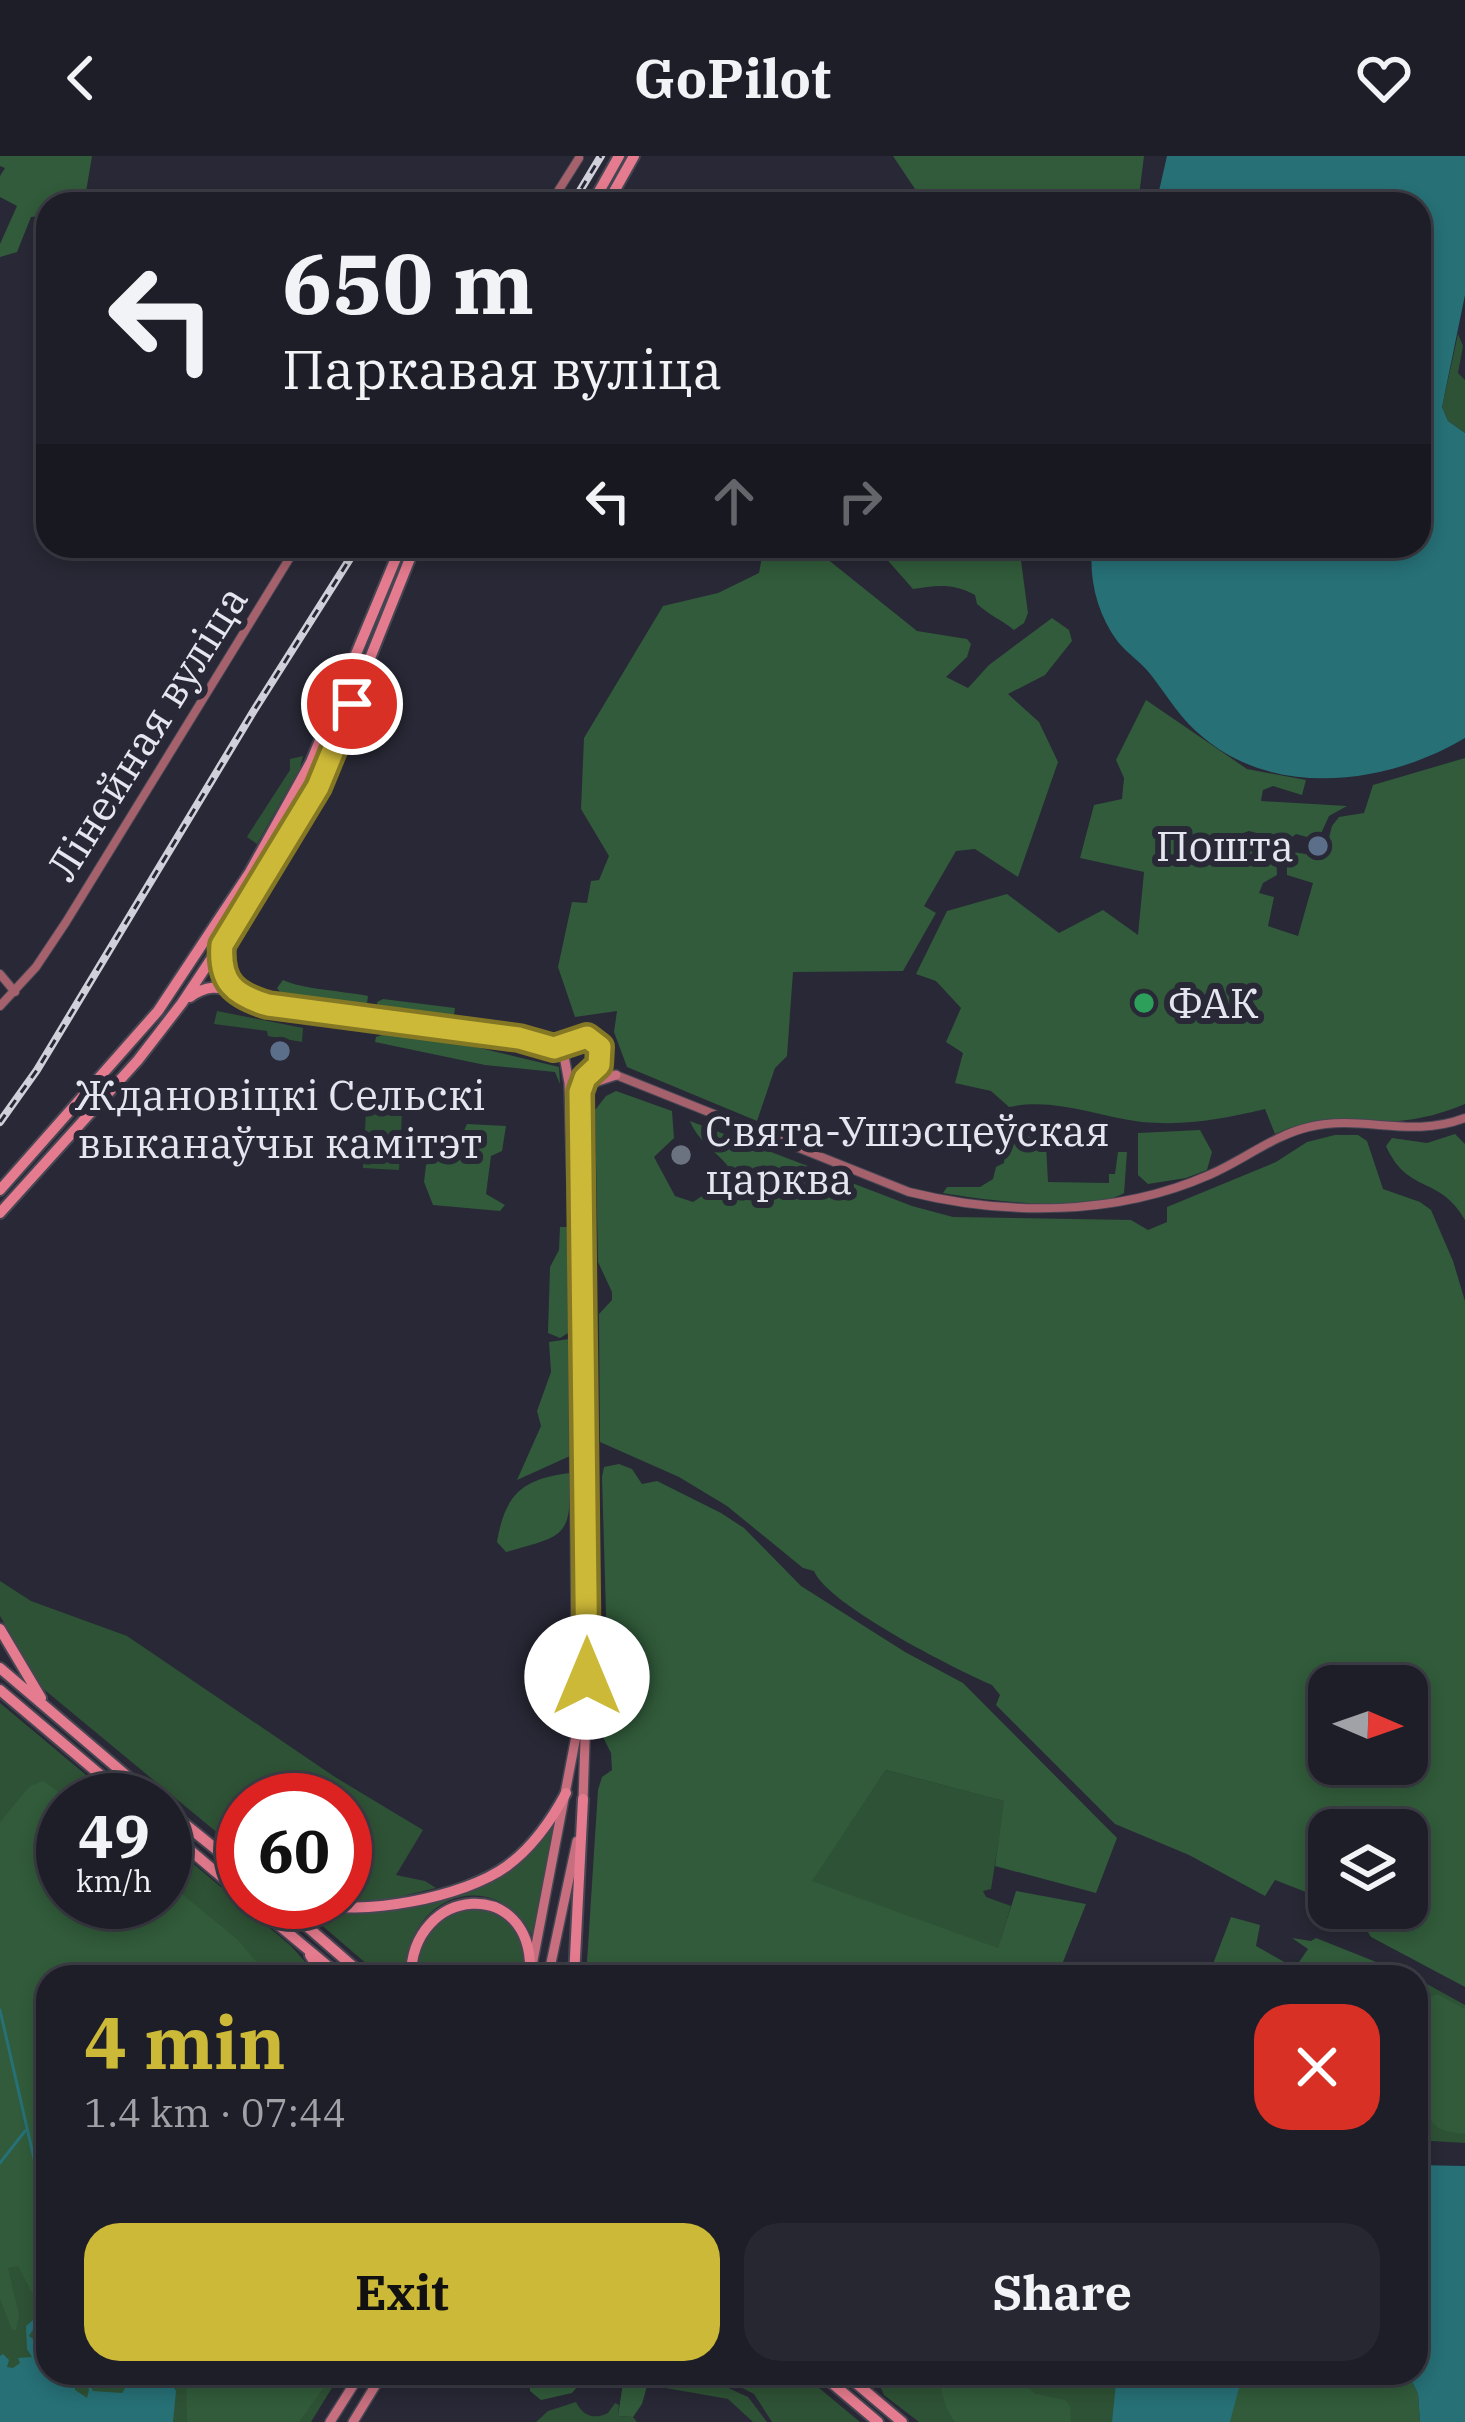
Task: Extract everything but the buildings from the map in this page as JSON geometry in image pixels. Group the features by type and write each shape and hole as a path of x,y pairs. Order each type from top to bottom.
{"highway":[{"path":"599,192 619,156"},
{"path":"614,192 634,156"},
{"path":"4,1184 158,1011 250,872 311,762 396,558"},
{"path":"0,1213 112,1090 222,945 318,787 410,558"},
{"path":"222,945 220,967 237,992"},
{"path":"182,1003 207,988 237,992"},
{"path":"0,1629 51,1712"},
{"path":"0,1668 123,1773"},
{"path":"0,1690 98,1773"},
{"path":"372,1908 479,1882 524,1851 566,1793"},
{"path":"575,1965 584,1795"},
{"path":"192,1829 216,1848"},
{"path":"192,1852 216,1872"},
{"path":"412,1965 414,1948 426,1928 450,1908 469,1903 497,1908 519,1925 530,1946 530,1965"},
{"path":"283,1929 326,1965"},
{"path":"310,1929 351,1965"},
{"path":"305,1947 316,1965"},
{"path":"834,2385 878,2422"},
{"path":"858,2385 902,2422"}],"main road":[{"path":"237,992 268,1005 519,1038 548,1046 590,1038 600,1047 602,1058 580,1085 584,1795 551,1965"},
{"path":"548,1046 578,1074 591,1074"},
{"path":"532,1965 577,1731 573,1222 566,1046"},
{"path":"583,1153 587,1088 593,1081 616,1075"},
{"path":"566,1793 584,1795"},
{"path":"330,2422 353,2385"},
{"path":"353,2422 376,2385"}],"street":[{"path":"557,192 578,158"},
{"name":"Лінейная вуліца","path":"0,1006 66,922 290,558"},
{"path":"0,974 15,992"},
{"path":"602,1058 616,1075"},
{"path":"591,1074 616,1075 883,1183 933,1198 1046,1208 1132,1201 1211,1174 1308,1127 1343,1124 1419,1130 1465,1118"}],"shaded area":[{"path":"0,156 92,156 86,192 36,192 36,216 31,217 17,252 0,257 0,244 17,206 0,197 5,168 0,166"},
{"path":"893,156 1144,156 1140,192 917,192"},
{"path":"1167,156 1465,156 1465,295 1442,407 1448,421 1465,433 1465,738 1435,754 1368,774 1333,778 1298,777 1233,757 1188,724 1147,670 1118,642 1100,608 1092,571 1092,558 1431,558 1431,192 1159,192"},
{"path":"1458,334 1463,346 1458,373 1465,380 1465,433 1448,421 1442,407"},
{"path":"762,558 826,558 917,631 967,639 971,644 967,657 946,677 968,688 989,665 1052,618 1069,630 1072,641 1045,675 1008,694 1039,722 1058,762 1018,877 975,849 956,851 924,906 936,913 903,971 793,972 787,1056 775,1068 757,1121 627,1067 614,1032 617,1011 575,1017 558,967 572,902 587,903 591,881 599,880 609,856 581,809 584,738 663,606 718,593 759,573"},
{"path":"886,558 1021,558 1028,613 1014,630 977,604 975,595 960,588 913,589"},
{"path":"1146,700 1247,769 1306,780 1302,795 1273,786 1263,790 1261,801 1347,806 1329,816 1318,840 1296,834 1287,841 1249,831 1240,834 1249,848 1276,854 1277,875 1263,883 1259,893 1274,897 1268,926 1298,936 1313,883 1287,875 1287,851 1324,857 1332,826 1339,817 1364,813 1373,785 1465,758 1465,1104 1416,1119 1322,1122 1275,1134 1265,1109 1205,1121 1142,1122 1060,1106 1009,1107 991,1091 955,1083 963,1053 946,1042 961,1008 936,981 916,974 947,911 1007,894 1059,933 1103,910 1138,935 1144,872 1080,858 1094,805 1122,799 1124,778 1116,760"},
{"path":"303,756 257,844 247,837 290,770 290,759"},
{"path":"283,980 368,996 366,1012 294,1001 277,988"},
{"path":"377,1002 455,1008 453,1022 378,1013"},
{"path":"217,1011 303,1028 302,1042 268,1036 267,1031 214,1024"},
{"path":"390,1032 430,1036 559,1067 560,1084 555,1072 485,1065 375,1042 376,1037"},
{"path":"616,1091 672,1111 674,1138 654,1157 675,1196 693,1202 734,1175 690,1121 912,1206 953,1217 1131,1220 1148,1230 1167,1222 1167,1207 1276,1162 1307,1142 1335,1135 1358,1135 1367,1141 1383,1189 1431,1210 1465,1301 1465,1987 1371,1937 1366,1929 1428,1929 1428,1809 1308,1809 1308,1893 1275,1880 1265,1896 1189,1855 1115,1824 996,1705 1000,1695 992,1685 867,1618 727,1506 679,1477 600,1442 599,1314 612,1300 612,1292 598,1262 595,1110"},
{"path":"366,1111 402,1113 399,1170 363,1168"},
{"path":"467,1124 506,1126 502,1151 491,1156 486,1194 505,1205 500,1211 433,1205 424,1182 426,1165 458,1144"},
{"path":"1045,1126 1048,1182 1109,1183 1118,1152 1127,1152 1124,1193 1063,1204 943,1193 947,1187 980,1187 993,1179 996,1167 1004,1163 1005,1146 1021,1130"},
{"path":"1200,1130 1212,1152 1207,1170 1148,1184 1138,1175 1138,1133"},
{"path":"1455,1134 1465,1144 1465,1220 1445,1196 1404,1172 1386,1146 1392,1138 1427,1143"},
{"path":"560,1227 570,1227 568,1333 560,1338 548,1333 550,1267 559,1250"},
{"path":"569,1339 570,1456 517,1480 541,1426 537,1411 551,1372 549,1342"},
{"path":"619,1464 632,1469 642,1484 657,1481 721,1513 744,1528 801,1586 963,1683 1117,1838 1096,1893 995,1866 1004,1801 886,1770 812,1881 998,1948 1016,1891 1086,1904 1062,1965 587,1965 598,1790 602,1777 612,1770 611,1753 601,1733 606,1614 604,1467"},
{"path":"570,1473 569,1510 561,1530 506,1552 497,1542 505,1512 518,1492 539,1480"},
{"path":"0,1581 31,1601 127,1636 329,1773 216,1773 216,1832 192,1812 192,1773 145,1773 41,1687 0,1616"},
{"path":"0,1703 84,1773 36,1773 36,1929 192,1929 192,1863 216,1883 216,1929 271,1929 308,1965 36,1965 36,2385 334,2385 311,2422 0,2422"},
{"path":"886,1770 1005,1801 991,1889 983,1891 986,1897 1011,1906 998,1949 811,1881"},
{"path":"36,1784 36,1929 192,1929 192,1902 216,1922 216,1929 225,1929 238,1940 259,1965 36,1965 36,2300 18,2266 8,2268 19,2315 16,2330 0,2299 0,1822"},
{"path":"372,1799 423,1830 396,1875 436,1888 374,1903"},
{"path":"556,1816 533,1937 516,1914 496,1900 475,1895 453,1899 434,1910 419,1927 407,1965 368,1965 326,1929 372,1929 372,1911 484,1883"},
{"path":"458,1906 489,1909 513,1928 522,1946 523,1965 416,1965 423,1933"},
{"path":"1231,1917 1260,1925 1256,1946 1290,1965 1213,1965"},
{"path":"1292,1938 1316,1938 1384,1965 1297,1965 1308,1949"},
{"path":"1428,1985 1465,2005 1465,2143 1428,2141"},
{"path":"1437,1994 1465,2009 1465,2134 1437,2127 1428,2114 1428,1998"},
{"path":"1428,2165 1465,2166 1465,2422 1420,2422 1414,2385 1428,2385"},
{"path":"33,2320 29,2336 36,2341 36,2385 75,2385 87,2398 88,2385 93,2391 122,2393 127,2385 172,2385 176,2391 173,2422 0,2422 0,2356 13,2368 20,2363 18,2358 32,2357 26,2326"},
{"path":"186,2385 325,2385 299,2422 187,2422"},
{"path":"530,2385 579,2385 572,2393 541,2400"},
{"path":"623,2385 649,2385 633,2417 618,2416"},
{"path":"649,2385 722,2385 748,2397 767,2422 753,2422 728,2399"},
{"path":"736,2385 815,2385 860,2422 772,2422 754,2394"},
{"path":"941,2385 1024,2385 1036,2394 1065,2400 1071,2422 955,2422"},
{"path":"1116,2385 1240,2385 1230,2422 1112,2422"},
{"path":"1240,2385 1414,2385 1418,2394 1420,2422 1230,2422"},
{"path":"1260,2385 1255,2422 919,2422 884,2395 880,2386"},
{"path":"576,2402 594,2416 608,2413 615,2403 618,2416 637,2422 536,2422 548,2411"}],"waterway":[{"path":"0,2010 36,2168"},
{"path":"0,2163 25,2131"}],"railway":[{"path":"579,192 601,156"},
{"path":"0,1122 37,1070 350,558"}],"place":[{"name":"Пошта","path":"1318,846"},
{"name":"ФАК","path":"1144,1003"},
{"name":"Ждановіцкі Сельскі выканаўчы камітэт","path":"280,1051"},
{"name":"Свята-Ушэсцеўская царква","path":"681,1155"}],"route":[{"path":"352,704 318,787 222,945 220,967 237,992 268,1005 519,1038 554,1048 587,1037 600,1047 599,1065 580,1085 587,1677"}]}
